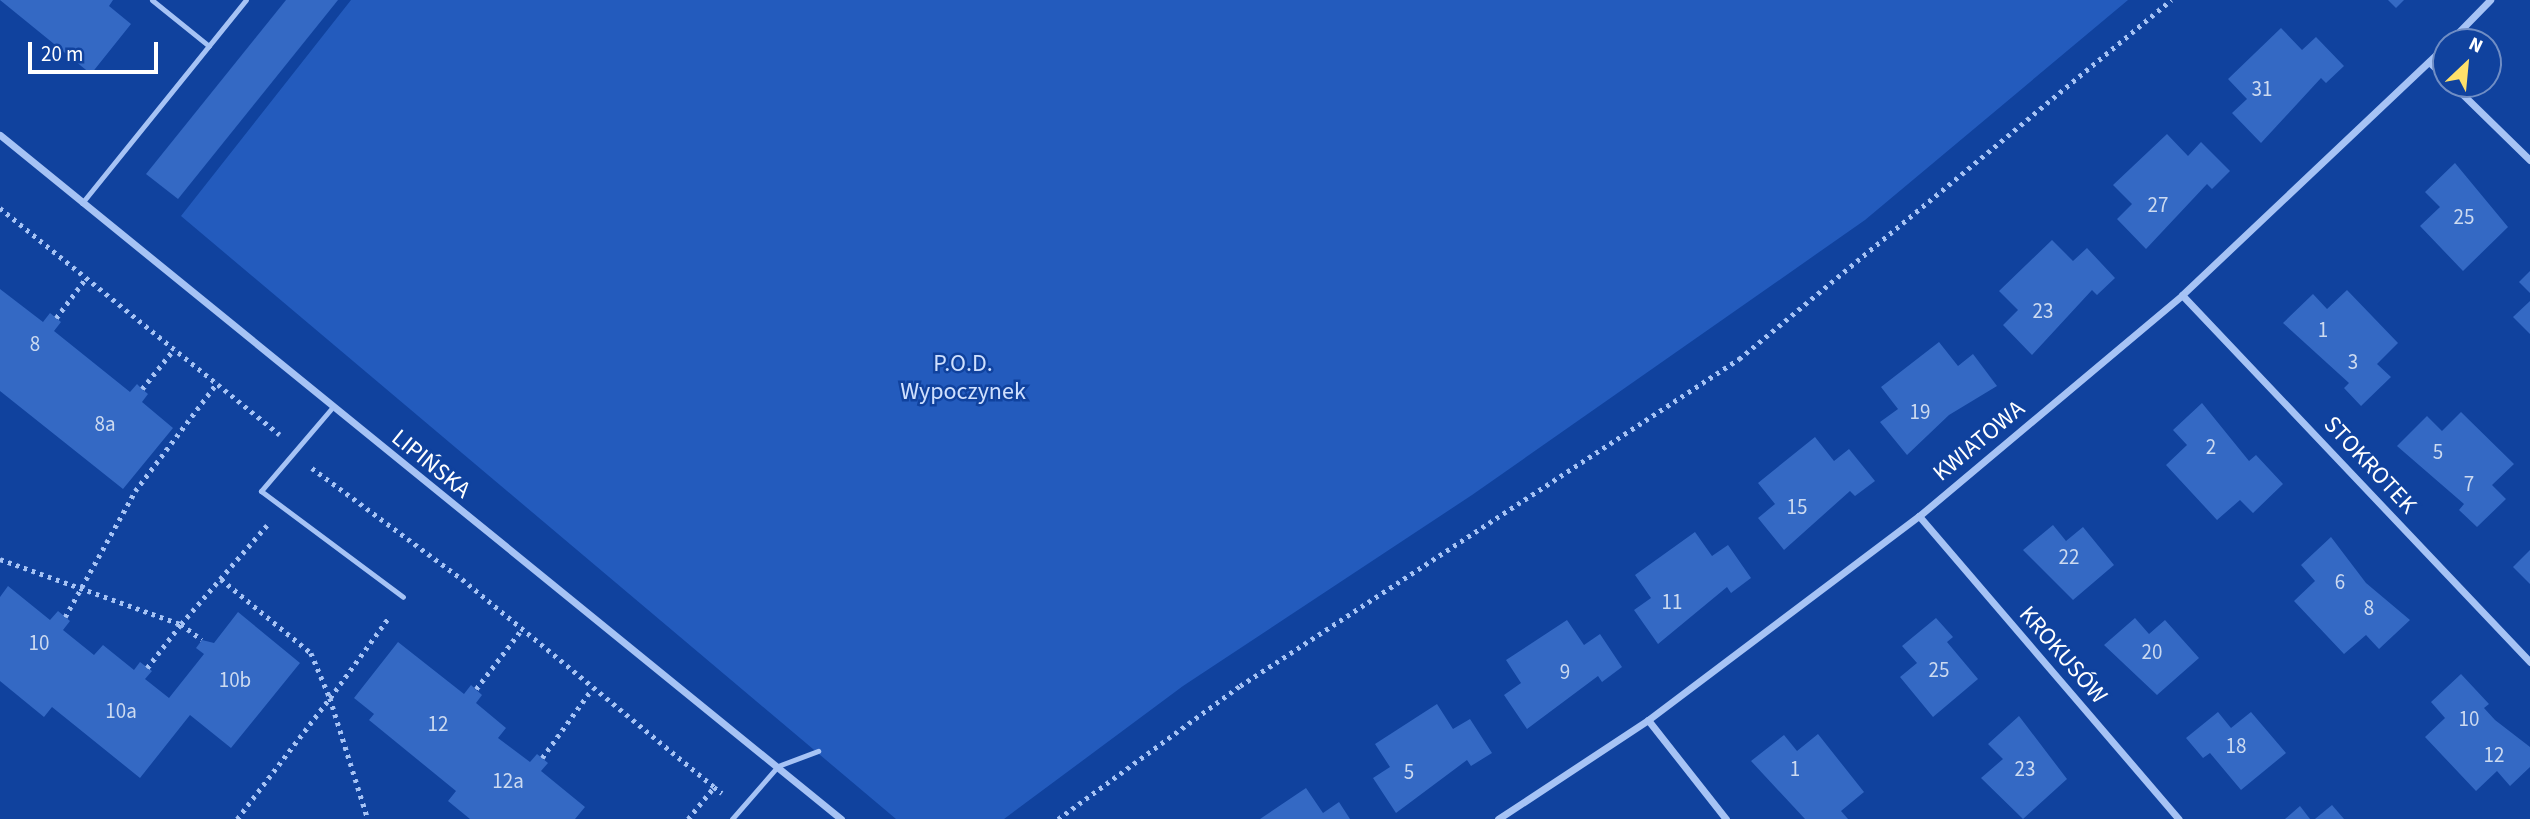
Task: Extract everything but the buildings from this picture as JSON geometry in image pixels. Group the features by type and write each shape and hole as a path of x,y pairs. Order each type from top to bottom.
{"street":[{"name":"KWIATOWA","path":"2463,28 2490,0"},
{"name":"KWIATOWA","path":"1498,819 1648,720 1919,516 2182,295 2432,59"},
{"path":"2429,62 2432,65"},
{"path":"2466,98 2530,160"},
{"name":"LIPIŃSKA","path":"0,135 331,409 841,819"},
{"name":"STOKROTEK","path":"2182,295 2530,662"},
{"name":"KROKUSÓW","path":"1919,516 2179,819"},
{"path":"1648,720 1726,819"}],"lane":[{"path":"152,0 209,46"},
{"path":"82,203 246,0"},
{"path":"331,409 261,491 279,510 404,597"},
{"path":"732,819 778,766 818,751"}],"path":[{"path":"1058,819 1240,686 1739,359 2171,0"},
{"path":"0,208 297,449 311,468 522,629 592,690 714,787"},
{"path":"56,318 86,278"},
{"path":"142,389 174,349"},
{"path":"65,617 83,591 135,491 217,383"},
{"path":"147,668 181,624 279,510"},
{"path":"0,559 181,624 202,640"},
{"path":"221,579 310,653 330,698 368,819"},
{"path":"237,819 404,597"},
{"path":"476,689 522,629"},
{"path":"542,758 592,690"}],"green space":[{"name":"P.O.D. Wypoczynek","path":"351,0 2128,0 1865,220 1472,495 1183,686 1004,819 896,819 181,216"}]}
